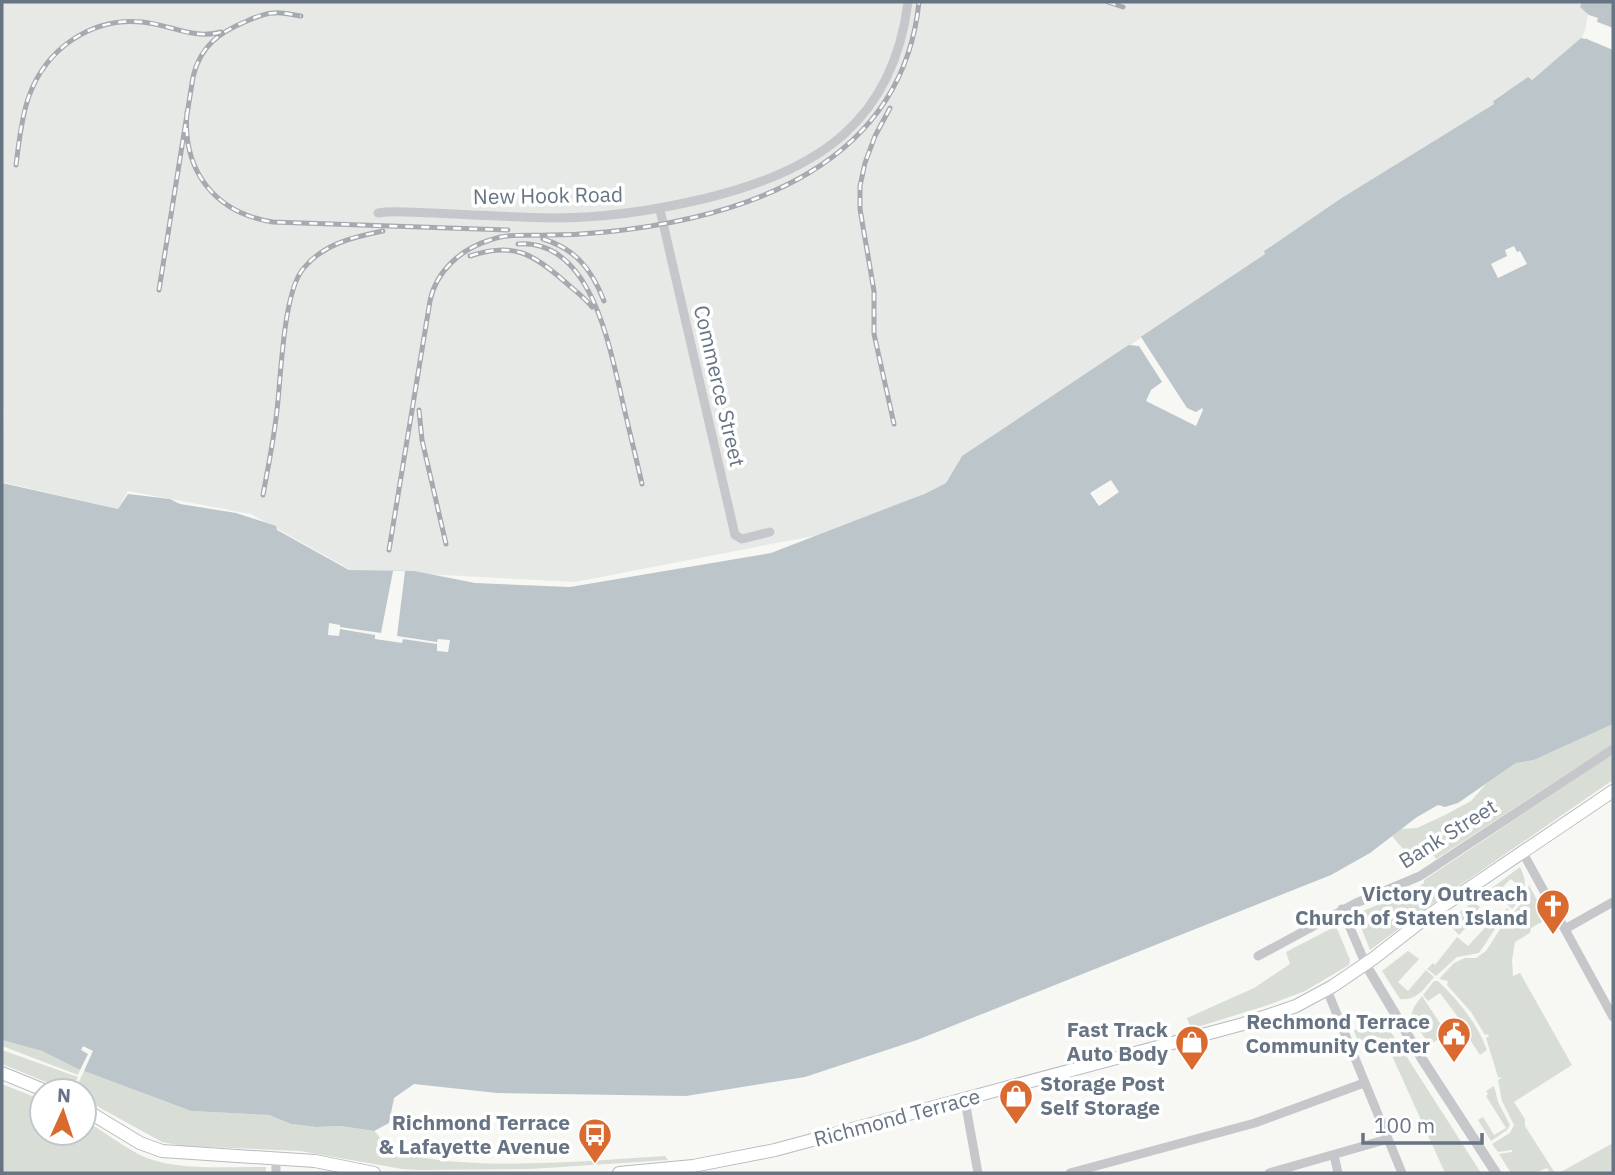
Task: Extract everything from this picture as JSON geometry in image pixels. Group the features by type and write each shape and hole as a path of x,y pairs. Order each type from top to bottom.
{"main road":[{"name":"Richmond Terrace","path":"619,1173 651,1172 709,1164 775,1150 965,1101 1288,1009 1366,965 1413,927 1611,793"},
{"path":"2,1073 28,1084"},
{"path":"98,1117 156,1150 322,1162 374,1173"}],"street":[{"name":"New Hook Road","path":"378,213 556,218 660,209 769,179 795,169 837,141 869,106 882,86 897,51 908,2"},
{"name":"Commerce Street","path":"660,209 735,535 742,539 770,533"},
{"name":"Bank Street","path":"1258,956 1342,909 1420,876 1613,749"},
{"path":"1523,853 1565,929 1609,999 1613,1017"},
{"path":"1565,929 1613,902"},
{"path":"1342,909 1366,965 1422,1059 1496,1173"},
{"path":"1327,989 1402,1173"},
{"path":"1070,1173 1093,1170 1255,1123 1364,1083"},
{"path":"965,1101 978,1173"},
{"path":"1269,1173 1388,1139"},
{"path":"1334,1155 1338,1173"},
{"path":"276,1158 276,1173"}],"shaded area":[{"path":"2,2 1590,2 1584,37 1531,80 1528,77 1493,100 1494,104 1340,199 1265,250 1266,253 962,456 946,483 844,530 575,582 351,570 251,514 128,491 118,509 2,482"},
{"path":"1582,2 1613,2 1613,724 1534,760 1516,763 1458,803 1445,807 1438,805 1417,817 1370,853 1331,875 917,1040 805,1077 686,1096 497,1093 414,1084 394,1098 389,1123 374,1131 341,1126 291,1124 269,1115 191,1111 84,1071 93,1051 83,1046 81,1050 88,1054 80,1070 42,1051 2,1040 2,483 118,509 128,494 170,499 180,504 236,513 276,526 277,530 349,570 414,571 475,583 570,587 771,553 946,483 962,456 1265,254 1264,251 1340,199 1494,104 1493,101 1528,77 1532,80 1581,38 1585,39 1593,21 1597,22 1598,18 1589,15 1580,7"},
{"path":"1613,724 1613,744 1436,859 1428,847 1415,854 1402,848 1392,836 1401,829 1417,828 1471,801 1486,784 1516,763 1534,760"},
{"path":"1613,754 1613,780 1370,950 1359,922 1363,911 1417,888 1424,880"},
{"path":"1520,867 1525,884 1520,899 1512,909 1507,904 1521,888 1511,879 1486,903 1482,901 1481,896"},
{"path":"1529,885 1547,919 1515,942 1513,976 1520,973 1572,1065 1514,1102 1525,1119 1525,1126 1555,1173 1550,1173 1547,1168 1535,1173 1511,1173 1499,1154 1512,1150 1498,1152 1492,1144 1510,1133 1514,1125 1502,1101 1498,1080 1502,1078 1498,1077 1486,1038 1489,1036 1485,1035 1471,1012 1447,985 1448,981 1439,979 1454,963 1465,958 1476,958 1486,951 1502,926 1525,899"},
{"path":"1473,902 1480,907 1471,918 1473,920 1459,935 1447,922"},
{"path":"1507,908 1510,911 1479,953 1457,957 1436,976 1427,969 1433,963 1435,965 1457,937 1468,946"},
{"path":"1336,926 1350,960 1349,965 1305,991 1191,1029 1187,1018 1254,988 1290,964 1286,952"},
{"path":"1408,951 1419,959 1398,982 1408,991 1426,970 1434,977 1416,996 1400,999 1382,971"},
{"path":"1434,981 1438,981 1446,989 1473,1022 1487,1050 1480,1055 1461,1026 1463,1024 1440,993 1428,1001 1423,995"},
{"path":"1422,996 1447,1034 1429,1045 1411,1016"},
{"path":"1380,1015 1481,1173 1445,1173 1393,1058 1380,1037 1360,1046 1354,1031"},
{"path":"2,1040 42,1051 80,1070 78,1075 2,1046"},
{"path":"2,1050 78,1077 34,1077 2,1064"},
{"path":"84,1071 191,1111 269,1115 291,1124 341,1126 374,1131 388,1147 413,1156 445,1161 522,1164 665,1156 668,1160 531,1169 420,1170 300,1151 183,1146 162,1142 98,1107 98,1077 81,1077"},
{"path":"2,1084 28,1094 28,1147 98,1147 98,1129 140,1155 169,1164 266,1167 266,1173 2,1173"},
{"path":"1494,1086 1498,1102 1510,1125 1491,1141 1478,1120 1483,1117 1494,1135 1506,1128 1486,1096 1486,1091"},
{"path":"1613,1143 1613,1173 1559,1173"}],"pier":[{"path":"1590,19 1613,28 1613,50 1582,37"},
{"path":"1514,246 1527,264 1498,278 1491,264 1507,256 1505,250"},
{"path":"1141,337 1187,408 1196,412 1202,408 1196,426 1146,401 1151,390 1162,382 1139,346 1129,345"},
{"path":"1111,480 1119,492 1099,506 1090,493"},
{"path":"393,571 405,571 397,636 437,642 438,639 450,640 448,652 437,651 437,644 403,639 402,643 375,639 375,635 340,629 339,636 328,635 329,623 381,633"}],"railway":[{"path":"389,550 430,301 438,280 451,263 469,249 504,236 606,232 712,213 763,196 809,172 850,142 883,105 906,58 919,2"},
{"path":"1108,2 1123,7"},
{"path":"159,290 196,66 212,42 237,25 267,14 301,16"},
{"path":"16,165 29,96 47,64 73,40 88,31 123,22 152,23 201,34 221,32"},
{"path":"890,108 865,163 860,186 860,209 874,291 874,334 894,424"},
{"path":"187,112 190,153 206,186 219,199 252,217 273,222 508,230"},
{"path":"263,495 276,421 287,316 296,281 303,269 320,253 350,239 383,231"},
{"path":"543,239 565,249 581,262 604,301"},
{"path":"518,244 542,247 562,258 578,275 591,296 609,345 642,484"},
{"path":"470,256 510,250 532,257 553,271 592,307"},
{"path":"419,410 422,440 446,544"}],"place":[{"name":"Victory Outreach Church of Staten Island","path":"1553,936"},
{"name":"Rechmond Terrace Community Center","path":"1454,1064"},
{"name":"Fast Track Auto Body","path":"1192,1072"},
{"name":"Storage Post Self Storage","path":"1016,1126"},
{"name":"Richmond Terrace & Lafayette Avenue","path":"595,1165"}]}
